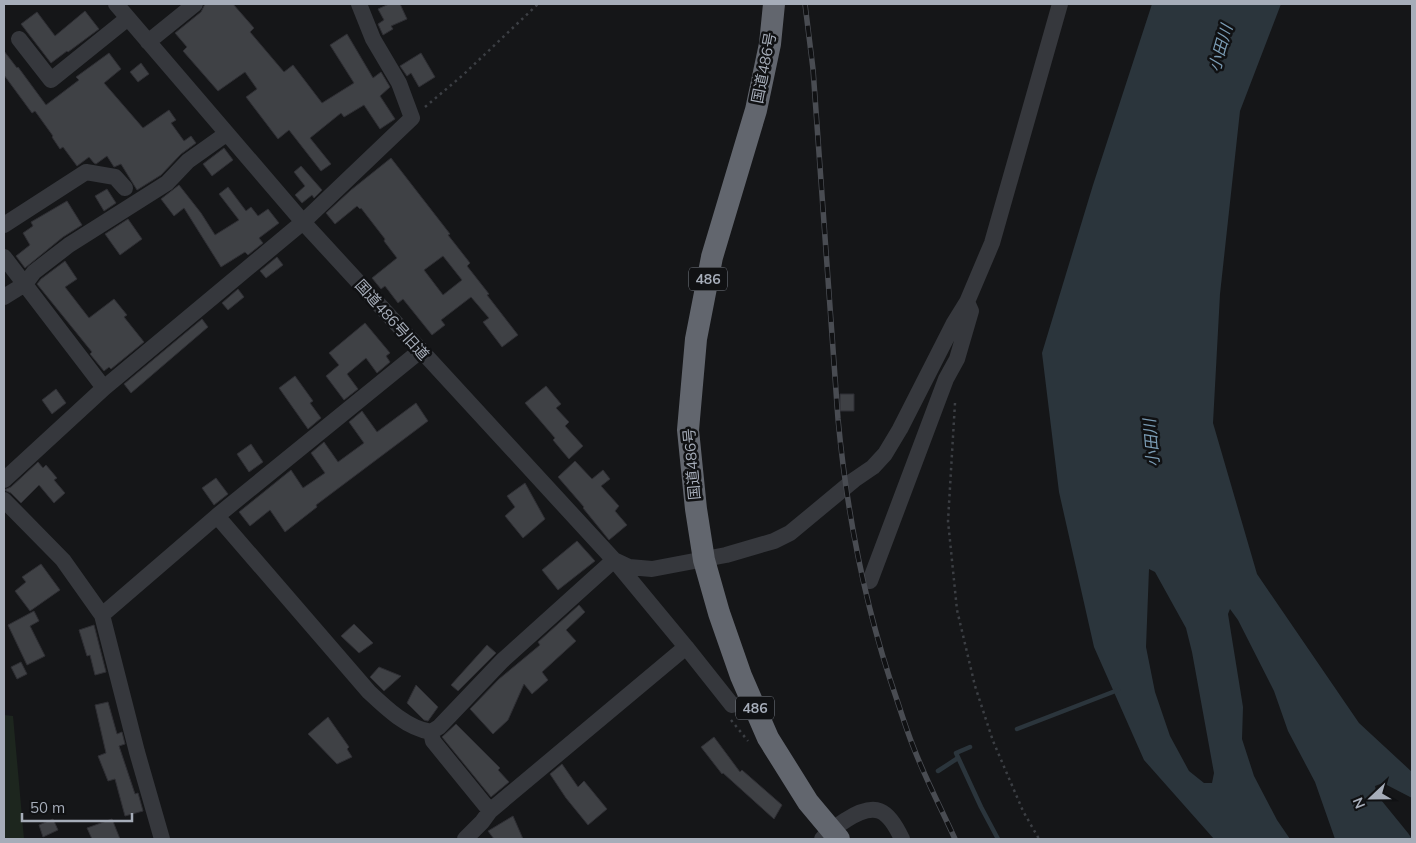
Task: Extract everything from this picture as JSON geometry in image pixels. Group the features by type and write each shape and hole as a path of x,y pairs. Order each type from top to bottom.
{"highway":[{"name":"国道486号","path":"774,4 770,44 756,110 712,258 696,339 688,430 696,509 704,560 719,613 738,667 768,738 830,836"}],"street":[{"name":"国道486号旧道","path":"116,4 303,222 420,351 614,560 629,567 652,569 704,560 766,544 790,533 854,480 873,467 885,454 967,302"},
{"path":"148,42 195,4"},
{"path":"4,480 104,388 303,222 412,118 399,83 373,39 359,4"},
{"path":"870,581 946,379 957,360 971,311 967,302 992,243 1060,4"},
{"path":"19,39 51,80 128,18"},
{"path":"4,297 24,284 34,272 69,245 167,183 188,161 226,134"},
{"path":"4,224 86,172 115,177 126,188"},
{"path":"4,257 104,388"},
{"path":"102,615 217,516 420,351"},
{"path":"957,360 960,367 957,381"},
{"path":"4,500 63,560 102,615 137,752 162,839"},
{"path":"217,516 369,692 382,705 410,725 421,730 431,732 439,727 502,661 614,560 686,647 729,709"},
{"path":"465,839 482,822 490,810 686,647"},
{"path":"431,732 434,741 490,810"},
{"path":"830,836 860,811 872,809 884,813 895,824 902,839"}],"path":[{"path":"412,118 463,75 538,4"},
{"path":"957,381 951,446 948,521 957,610 975,686 993,741 1023,810 1040,839"},
{"path":"729,709 749,742"}],"shaded area":[{"path":"4,715 13,716 24,839 4,839"}],"water":[{"name":"小田川","path":"1152,4 1281,4 1240,111 1220,294 1213,423 1257,574 1359,723 1412,772 1412,798 1383,783 1375,786 1377,795 1412,839 1335,839 1315,782 1288,731 1274,691 1238,620 1230,609 1228,614 1243,707 1242,739 1254,776 1277,820 1290,839 1214,839 1144,760 1094,647 1059,492 1042,353 1093,185","holes":["1149,569 1155,572 1186,628 1214,773 1212,783 1204,783 1189,771 1170,736 1155,692 1146,647"]}],"building":[{"path":"205,4 233,4 254,28 250,32 284,72 293,65 322,103 354,83 330,45 347,34 373,78 381,72 390,87 380,96 395,119 380,129 364,105 344,117 341,113 310,138 331,164 321,171 289,130 278,139 246,97 257,89 245,72 218,91 183,51 187,47 175,33 201,12"},
{"path":"389,4 400,4 407,19 391,26 393,29 383,35 378,24 384,20 378,9"},
{"path":"85,11 99,29 51,63 21,24 37,12 55,36"},
{"path":"4,51 46,105 79,80 76,77 109,53 121,69 104,83 143,128 169,110 176,120 171,123 184,141 191,136 196,143 181,154 161,175 137,190 121,164 114,167 107,156 96,164 89,157 77,166 63,147 60,149 35,111 32,113 4,75"},
{"path":"421,53 435,77 419,87 411,73 407,76 400,66"},
{"path":"141,63 149,74 138,82 130,72"},
{"path":"224,148 233,160 212,176 203,164"},
{"path":"391,158 450,234 448,235 470,263 467,266 518,335 502,347 483,322 489,318 471,297 441,320 445,325 432,335 403,299 398,303 385,286 381,289 372,278 397,258 361,208 357,206 335,224 326,213","holes":["443,256 462,280 443,295 424,270"]},
{"path":"301,166 322,190 314,198 312,195 302,203 295,195 305,186 294,172"},
{"path":"179,185 215,235 239,220 219,194 228,187 246,211 251,207 258,216 268,209 279,223 259,238 263,243 248,255 245,252 221,267 184,208 174,216 161,199"},
{"path":"107,189 116,203 104,211 95,196"},
{"path":"67,201 82,225 63,237 25,268 16,256 30,245 23,233 33,226 31,222"},
{"path":"128,219 142,239 120,255 105,234"},
{"path":"277,257 283,265 266,278 260,271"},
{"path":"65,261 77,279 65,287 89,318 114,299 127,315 124,317 144,342 111,369 109,367 104,371 90,354 92,352 37,284"},
{"path":"238,289 244,297 228,310 222,303"},
{"path":"202,319 208,327 131,393 124,384"},
{"path":"365,323 390,353 386,356 390,362 377,373 366,358 347,374 358,389 344,400 326,376 339,365 329,353"},
{"path":"295,376 313,401 310,403 321,418 308,429 279,388"},
{"path":"546,386 561,404 556,408 569,422 565,426 583,446 569,459 553,440 555,438 525,403"},
{"path":"56,389 66,403 52,414 42,400"},
{"path":"840,394 854,394 854,411 840,411"},
{"path":"416,403 428,421 316,505 317,507 285,532 270,510 250,526 239,512 291,470 303,488 325,473 311,453 324,442 338,462 364,443 349,422 362,411 377,432"},
{"path":"251,444 263,462 249,472 237,454"},
{"path":"575,461 592,479 603,470 610,479 601,486 619,506 615,511 627,525 609,540 558,477"},
{"path":"38,462 43,468 46,465 57,478 54,480 65,493 54,503 39,485 21,503 11,493 4,490 11,487"},
{"path":"216,478 228,494 214,505 202,488"},
{"path":"525,483 545,519 523,538 505,516 515,507 507,496"},
{"path":"577,541 595,561 558,590 542,570"},
{"path":"41,564 60,590 30,611 15,591 26,582 22,577"},
{"path":"579,605 585,612 566,630 576,641 542,672 548,680 532,694 524,684 508,720 493,734 470,709 499,679 540,645 538,642"},
{"path":"34,611 39,621 30,626 45,656 27,665 8,625"},
{"path":"354,624 373,643 359,653 341,636"},
{"path":"94,625 106,672 95,675 90,655 87,656 79,630"},
{"path":"487,645 496,653 458,691 451,685"},
{"path":"21,662 27,674 17,679 11,667"},
{"path":"379,667 401,676 384,691 370,677"},
{"path":"416,685 438,707 428,721 424,720 407,703"},
{"path":"108,702 117,734 122,732 125,744 119,746 135,794 138,793 143,811 125,816 115,779 108,781 98,756 106,753 95,705"},
{"path":"328,717 349,747 347,749 352,757 337,764 308,734"},
{"path":"456,724 500,768 498,770 509,782 491,797 442,737"},
{"path":"714,737 740,772 742,770 782,805 774,819 722,774 701,747"},
{"path":"562,764 578,787 584,781 607,809 588,825 566,798 550,774"},
{"path":"513,816 523,839 494,839 488,831"},
{"path":"53,819 58,830 43,837 39,825"},
{"path":"112,819 120,839 92,839 87,828"}],"waterway":[{"path":"1017,729 1118,690"},
{"path":"970,747 956,753 998,839"},
{"path":"938,771 958,758"}],"railway":[{"path":"805,4 813,69 838,419 852,526 876,631 907,729 928,781 955,839"}]}
